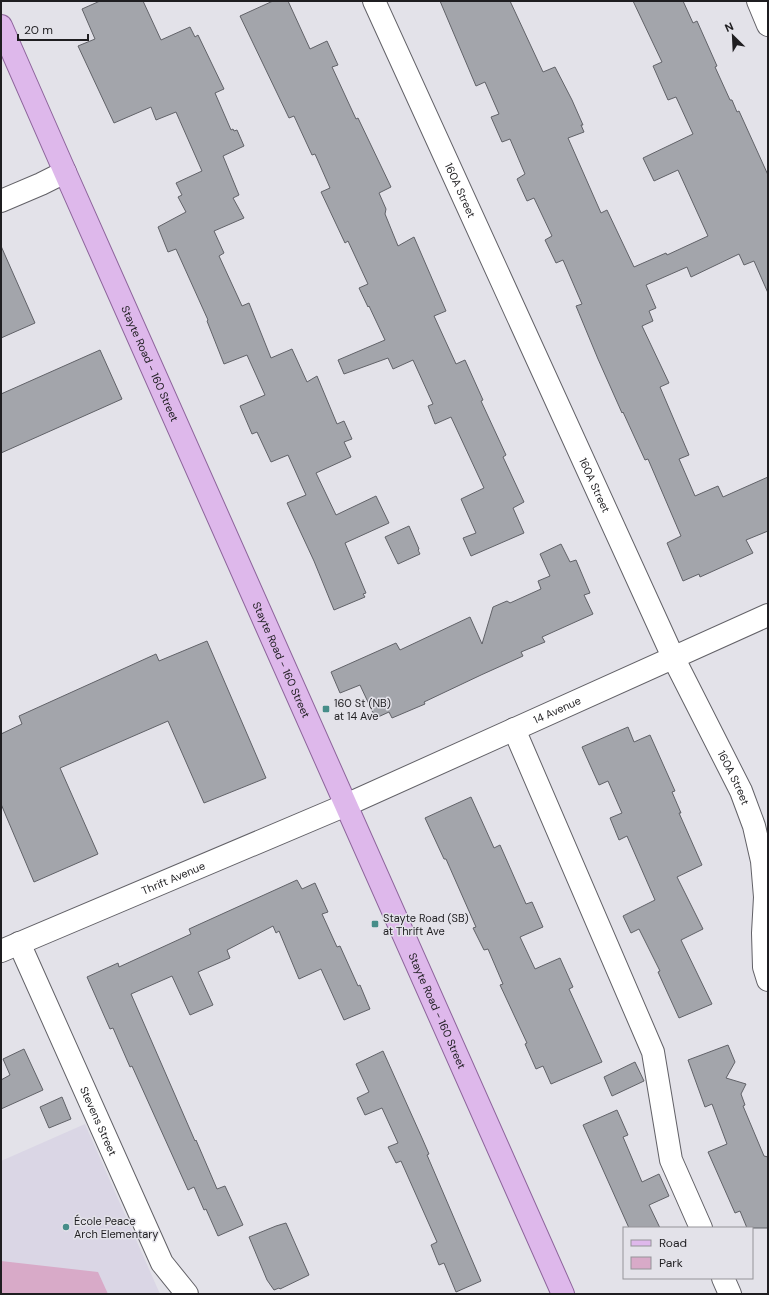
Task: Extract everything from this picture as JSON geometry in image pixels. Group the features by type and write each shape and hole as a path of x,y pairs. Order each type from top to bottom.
{"main road":[{"name":"Stayte Road - 160 Street","path":"1,26 563,1294"}],"street":[{"name":"160A Street","path":"374,1 673,658 741,792 754,826 762,861 765,897 763,934 764,967 768,980"},
{"path":"758,1 768,25"},
{"path":"1,201 65,172"},
{"name":"14 Avenue","path":"346,805 768,615"},
{"path":"514,729 653,1052 671,1160 701,1227"},
{"name":"Thrift Avenue","path":"10,947 346,805"},
{"name":"Stevens Street","path":"10,947 162,1263 187,1294"},
{"path":"723,1279 730,1294"}],"shaded area":[{"name":"École Peace Arch Elementary","path":"85,1124 160,1294 1,1294 1,1161"}],"green space":[{"path":"1,1261 98,1272 108,1294 1,1294"}],"building":[{"path":"100,1 143,1 161,40 190,27 195,37 198,35 224,89 215,93 231,130 237,130 244,146 223,156 239,195 233,198 244,218 214,231 224,253 219,256 242,306 249,303 271,358 292,349 307,382 317,376 337,424 344,421 352,439 344,442 351,457 316,473 336,515 376,496 389,523 345,543 366,593 363,594 365,597 334,610 314,561 287,503 306,495 288,455 271,462 257,432 252,434 240,406 265,395 247,355 224,364 207,321 208,320 176,249 168,252 158,227 186,212 178,197 182,195 176,183 202,171 176,112 156,120 151,107 114,123 78,46 95,39 82,9"},
{"path":"273,1 288,1 310,49 327,41 338,65 332,67 356,119 358,118 391,187 379,193 386,209 385,214 398,246 414,237 446,311 434,316 456,364 465,360 483,400 481,401 506,455 503,457 524,502 513,508 524,533 471,556 463,538 476,533 461,499 484,488 451,417 435,424 428,406 433,404 413,360 393,369 388,358 344,374 338,360 385,340 359,288 368,284 348,241 345,243 321,192 330,188 315,154 312,155 294,116 289,118 240,16"},
{"path":"440,1 510,1 543,72 555,67 572,100 583,125 581,125 584,132 568,138 601,213 607,210 634,267 666,253 667,255 708,236 678,170 654,181 643,158 693,134 676,97 668,100 653,66 662,62 633,1 683,1 693,23 697,21 730,100 732,100 737,112 739,111 768,175 768,293 754,261 744,265 739,254 691,277 687,267 646,285 656,308 649,311 653,321 642,326 669,383 660,387 689,455 679,459 695,496 718,486 723,497 768,477 768,531 746,540 753,553 700,577 699,574 683,581 667,543 681,536 648,459 645,460 598,359 576,306 582,304 563,260 556,263 545,240 552,236 534,198 527,201 517,179 525,174 510,139 502,142 491,117 499,114 485,82 476,86"},
{"path":"1,246 35,323 1,338"},
{"path":"100,350 122,399 1,453 1,394"},
{"path":"409,526 420,554 398,564 385,537"},
{"path":"561,544 570,562 576,560 590,593 584,595 593,614 542,637 545,642 521,652 523,656 424,702 425,704 392,718 389,712 378,717 377,714 374,715 360,685 340,693 331,672 396,643 400,650 470,617 482,644 493,607 507,601 510,603 541,589 538,581 550,576 540,554"},
{"path":"207,641 266,778 204,803 168,721 60,768 98,854 34,882 1,804 1,734 22,724 19,716 156,654 159,661"},
{"path":"628,727 634,742 650,735 675,791 672,792 681,813 679,813 702,865 677,877 703,929 681,940 712,1004 679,1018 658,972 660,971 639,929 631,933 623,916 655,900 627,836 619,840 610,818 622,813 608,781 599,785 582,747"},
{"path":"471,797 494,848 500,845 526,904 532,902 543,927 520,937 535,969 560,958 573,987 569,989 602,1062 551,1084 543,1066 536,1069 525,1044 527,1043 500,985 503,984 488,949 484,950 473,928 476,927 446,859 444,859 425,818"},
{"path":"297,880 302,889 315,883 328,912 322,914 337,947 340,946 358,986 360,985 370,1009 344,1020 321,969 299,979 279,931 276,933 273,926 227,950 230,958 198,972 213,1005 190,1015 172,976 131,994 217,1189 225,1186 243,1225 218,1236 194,1187 188,1190 132,1066 130,1067 113,1028 110,1029 87,977 118,963 119,967 191,934 189,929"},
{"path":"728,1045 735,1062 726,1078 746,1084 741,1094 745,1105 743,1106 764,1156 768,1157 768,1228 747,1227 740,1211 735,1213 708,1152 727,1144 712,1104 705,1107 688,1060"},
{"path":"24,1049 43,1090 1,1109 1,1080 10,1075 3,1059"},
{"path":"383,1051 429,1154 427,1155 481,1281 456,1292 444,1263 439,1265 431,1245 437,1242 401,1161 396,1163 388,1147 398,1143 382,1108 365,1115 357,1098 369,1092 356,1064"},
{"path":"635,1062 644,1081 612,1096 604,1077"},
{"path":"62,1097 71,1119 49,1128 40,1107"},
{"path":"617,1110 628,1135 623,1137 642,1182 659,1174 669,1196 649,1205 660,1227 629,1227 583,1125"},
{"path":"286,1223 309,1275 280,1289 274,1290 267,1280 249,1237"}],"place":[{"name":"160 St (NB) at 14 Ave","path":"326,709"},
{"name":"Stayte Road (SB) at Thrift Ave","path":"375,924"},
{"name":"École Peace Arch Elementary","path":"66,1227"}]}
